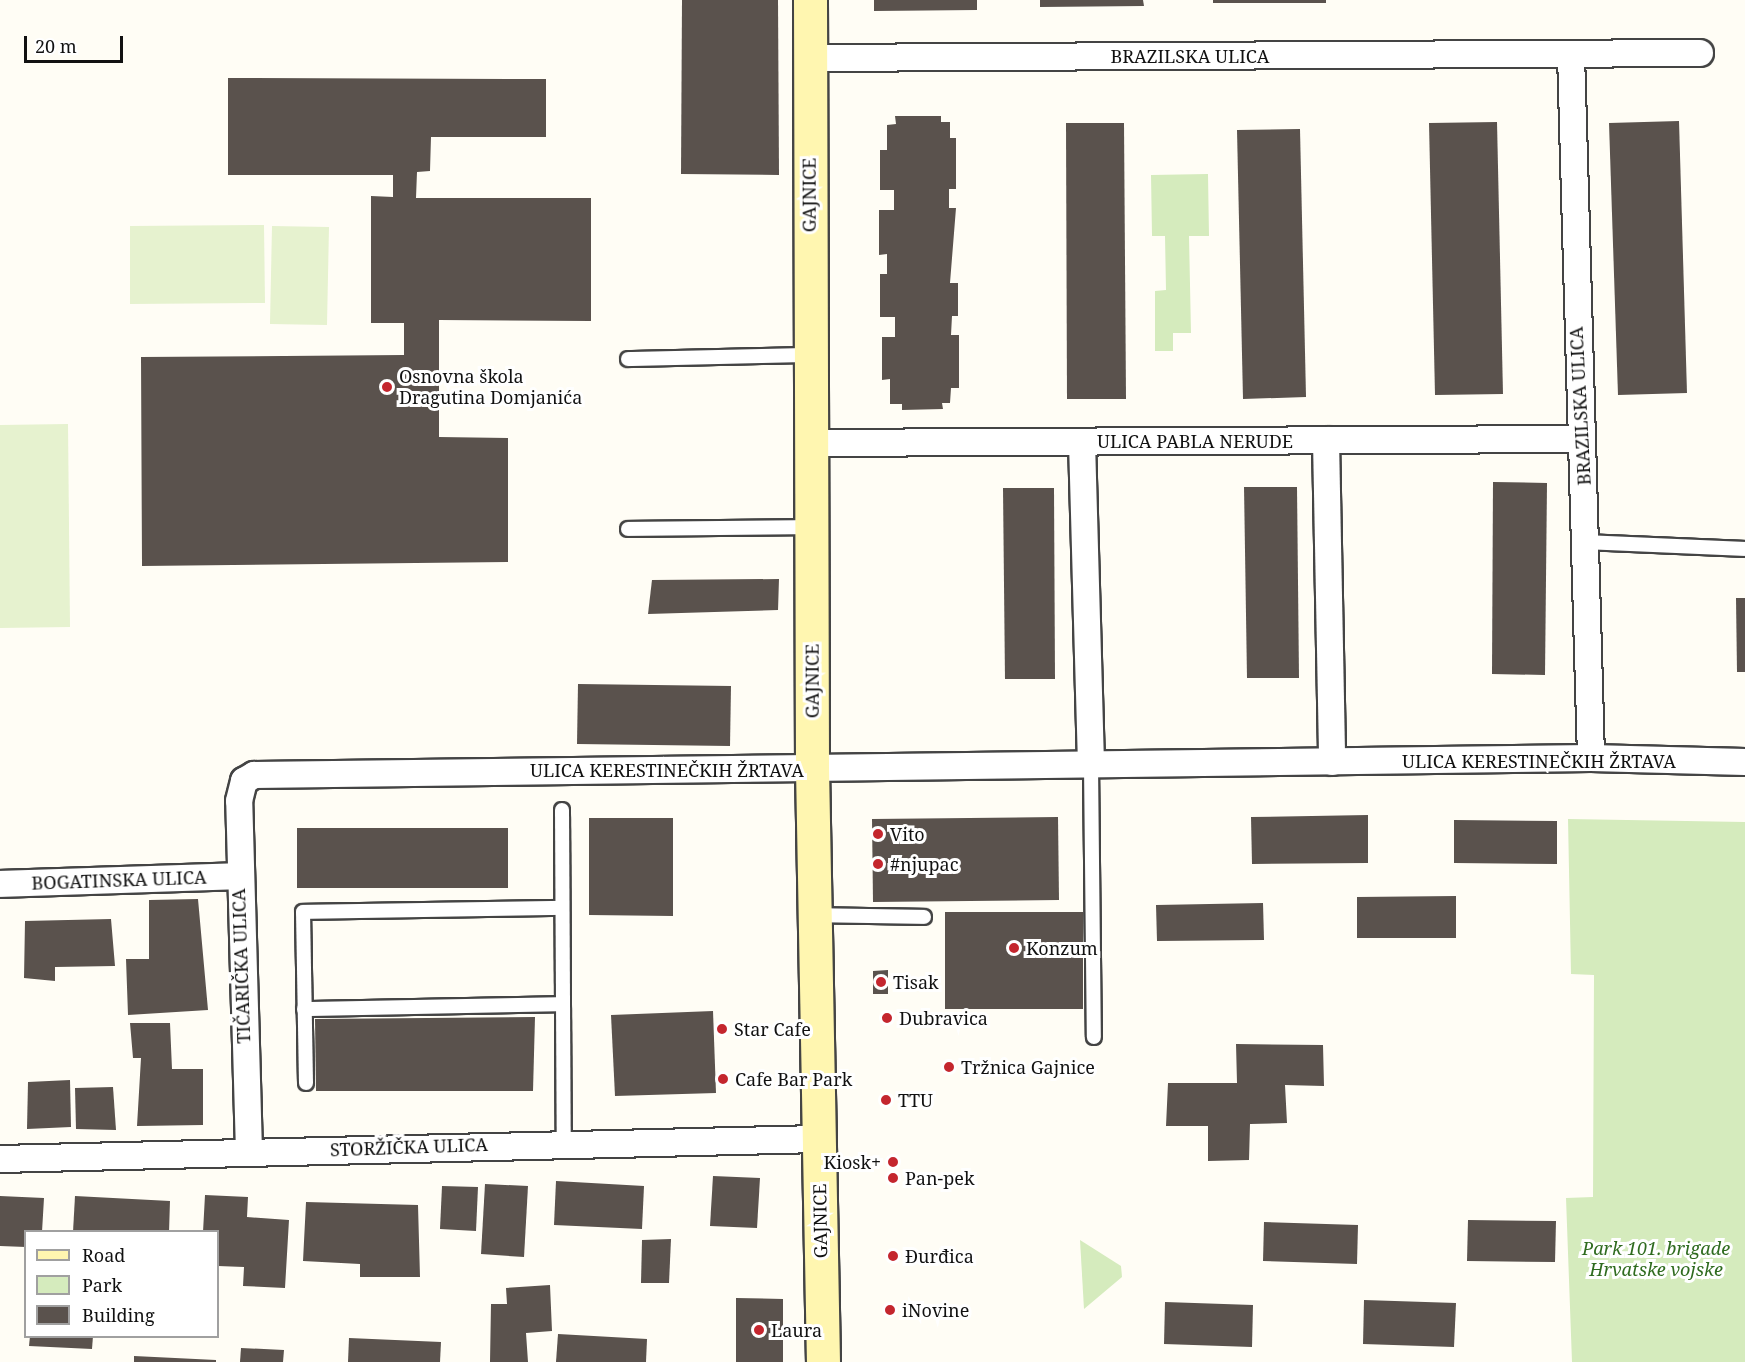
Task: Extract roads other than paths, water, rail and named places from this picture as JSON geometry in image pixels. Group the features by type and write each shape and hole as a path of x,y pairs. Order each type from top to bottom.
{"street":[{"name":"GAJNICE","path":"810,0 809,355 812,768 823,1362"},
{"name":"BRAZILSKA ULICA","path":"1571,54 1580,439 1591,758"},
{"name":"BRAZILSKA ULICA","path":"809,58 1700,54"},
{"name":"ULICA PABLA NERUDE","path":"811,443 1580,439"},
{"path":"1326,440 1332,762"},
{"path":"1082,442 1091,765"},
{"name":"ULICA KERESTINEČKIH ŽRTAVA","path":"244,781 267,773 1591,758 1745,762"},
{"name":"TIČARIČKA ULICA","path":"244,781 238,801 238,876 249,1152"},
{"name":"BOGATINSKA ULICA","path":"0,884 238,876"},
{"name":"STORŽIČKA ULICA","path":"0,1159 564,1143 818,1139"}],"lane":[{"path":"628,359 809,355"},
{"path":"628,529 811,527"},
{"path":"1585,542 1745,549"},
{"path":"1091,765 1094,1037"},
{"path":"562,810 560,908 564,1143"},
{"path":"306,1083 303,912 560,908"},
{"path":"814,915 924,917"},
{"path":"304,1009 563,1004"}],"place":[{"name":"Osnovna škola Dragutina Domjanića","path":"387,387"},
{"name":"Vito","path":"878,834"},
{"name":"#njupac","path":"878,864"},
{"name":"Konzum","path":"1014,948"},
{"name":"Tisak","path":"881,982"},
{"name":"Dubravica","path":"887,1018"},
{"name":"Star Cafe","path":"722,1029"},
{"name":"Tržnica Gajnice","path":"949,1067"},
{"name":"Cafe Bar Park","path":"723,1079"},
{"name":"TTU","path":"886,1100"},
{"name":"Kiosk+","path":"893,1162"},
{"name":"Pan-pek","path":"893,1178"},
{"name":"Đurđica","path":"893,1256"},
{"name":"iNovine","path":"890,1310"},
{"name":"Laura","path":"759,1330"}],"park label":[{"name":"Park 101. brigade Hrvatske vojske","path":"1656,1259"}]}
